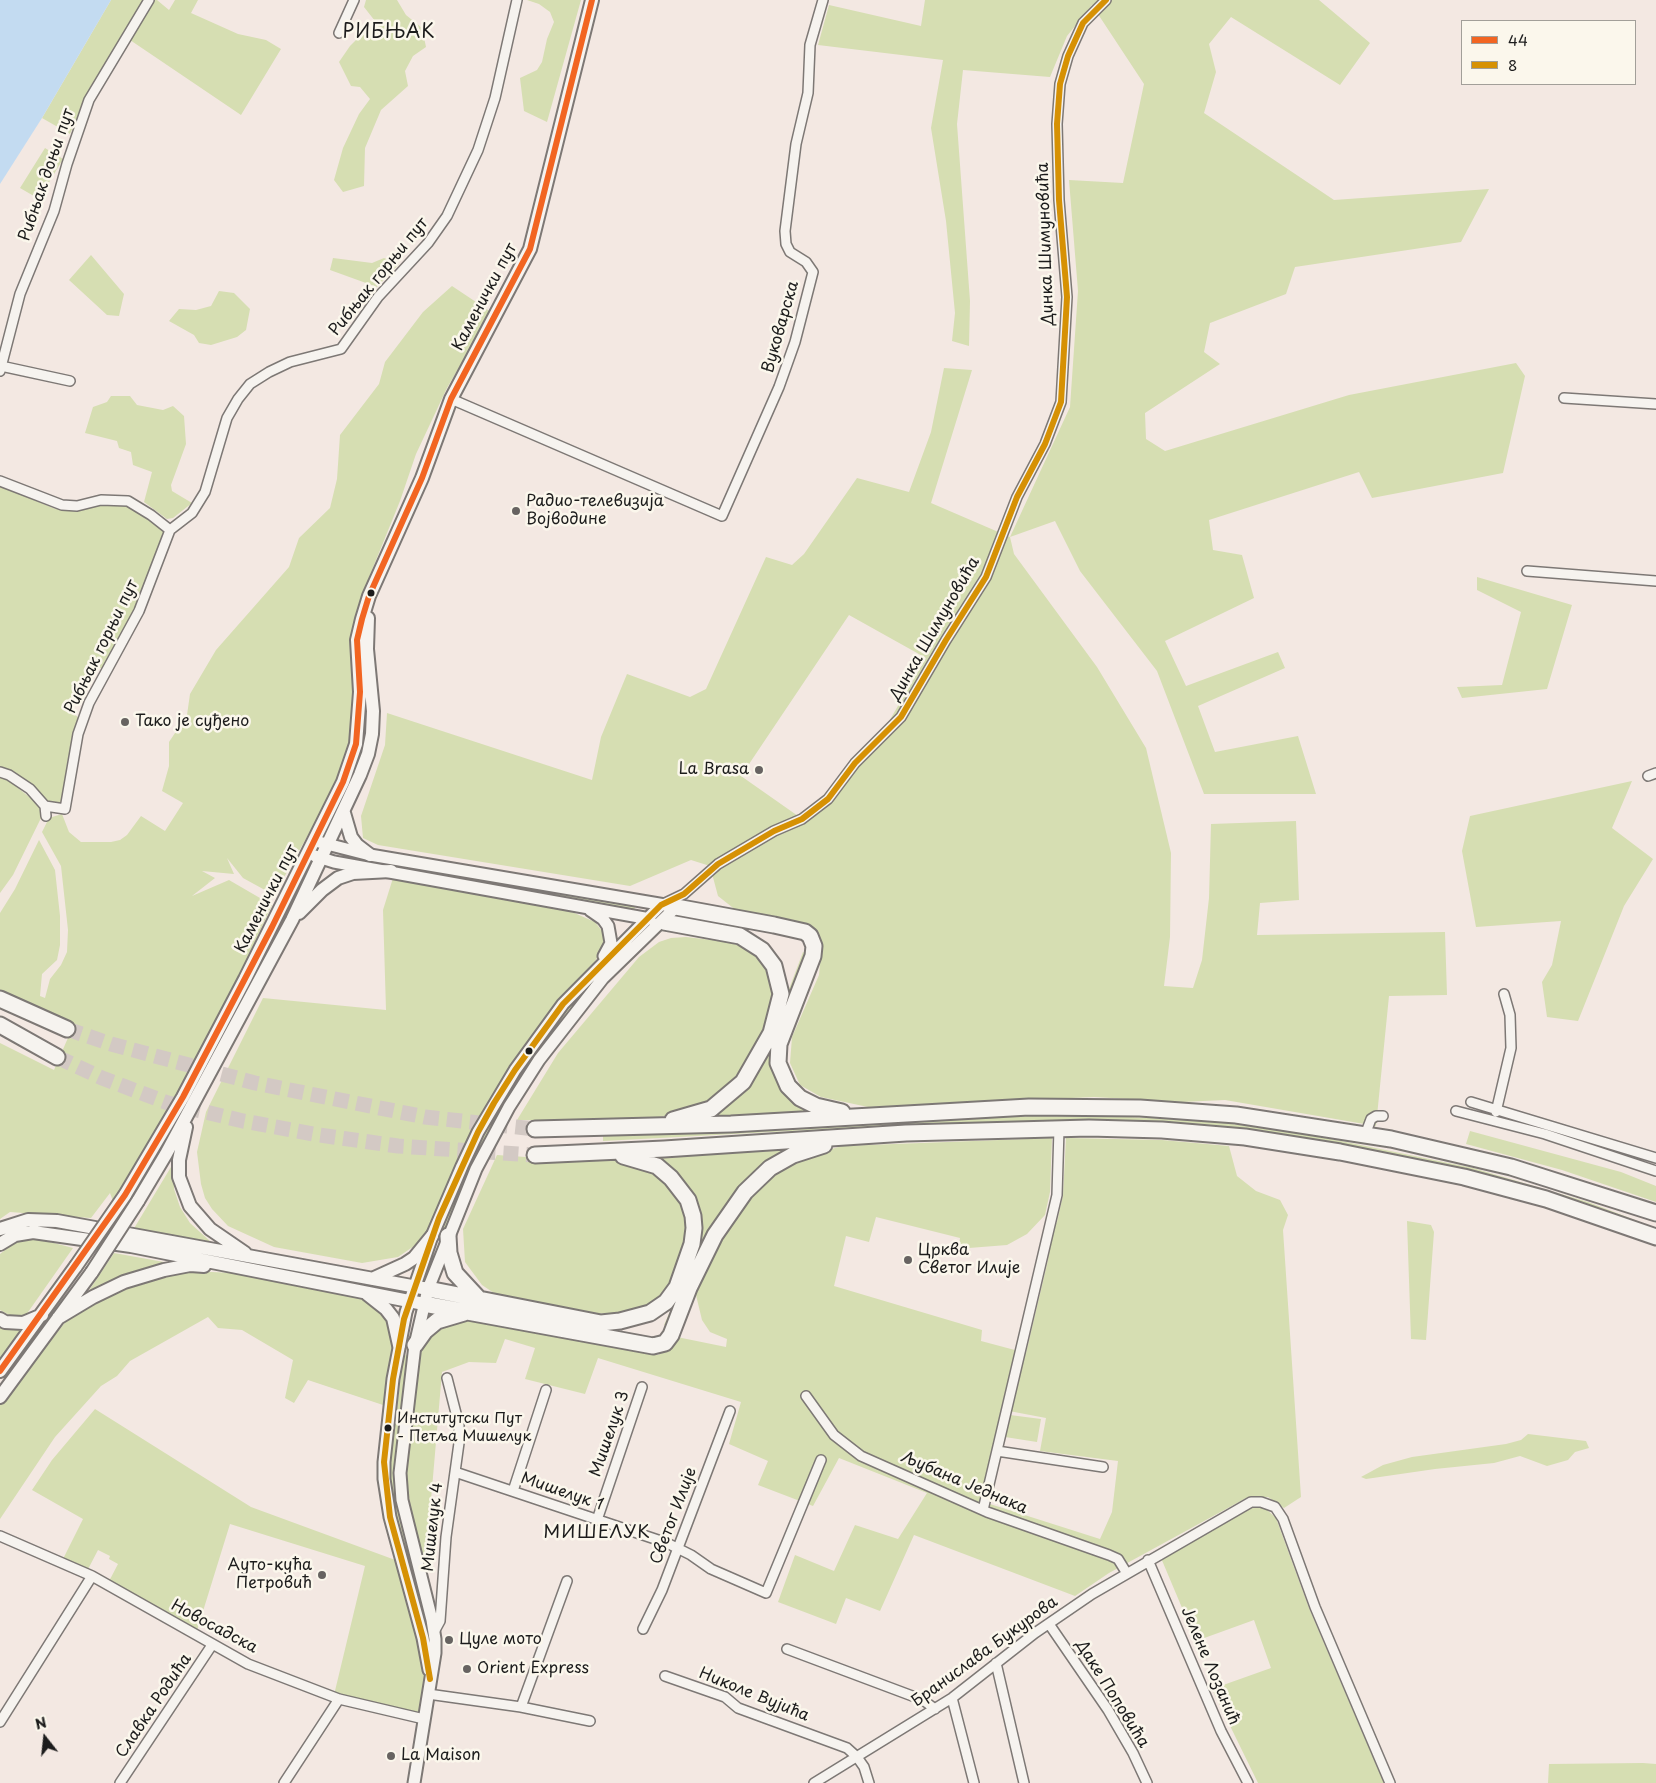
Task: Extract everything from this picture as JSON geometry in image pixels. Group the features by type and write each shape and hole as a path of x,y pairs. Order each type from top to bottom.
{"highway":[{"path":"669,906 806,932 814,946 814,956 779,1044 780,1070 794,1092 816,1106 841,1112 883,1114"},
{"path":"640,1127 683,1118 711,1109 743,1082 771,1033 781,994 774,966 762,950 740,936 664,922"},
{"path":"0,999 67,1028"},
{"path":"0,1025 57,1057"},
{"path":"535,1129 731,1124 883,1114 1073,1107 1224,1114 1365,1135 1511,1168 1656,1213"},
{"path":"535,1155 594,1153 861,1135 1066,1129 1162,1130 1223,1135 1340,1152 1464,1177 1546,1199 1656,1237"},
{"path":"407,1345 438,1321 476,1306 653,1346 665,1343 671,1335 689,1288 715,1235 745,1192 770,1168 793,1155 861,1135"},
{"path":"419,1296 601,1324 650,1313 666,1302 677,1287 692,1244 694,1228 688,1200 671,1178 657,1166 628,1156 594,1153"},
{"path":"448,1236 449,1253 455,1273 476,1306"}],"main road":[{"name":"Каменички пут","path":"0,1371 42,1315 125,1195 183,1097 343,782 356,744 360,692 357,640 370,596 422,478 451,399 530,248 592,0"},
{"name":"Каменички пут","path":"0,1397 92,1272 138,1201 192,1107 292,920 344,813 368,754 372,734 373,711 367,649 370,596"},
{"path":"344,813 350,837 370,855"},
{"path":"292,920 322,890 338,878 353,873 391,871"},
{"path":"192,1107 179,1160 179,1177 190,1206 210,1228 252,1263"},
{"path":"0,1230 28,1220 58,1221 252,1263 363,1291 419,1296"},
{"path":"0,1244 16,1235 33,1232 370,1279 419,1296"},
{"path":"370,1279 405,1264 414,1258 432,1236"},
{"path":"58,1318 124,1282 164,1270 190,1265 252,1263"},
{"path":"363,1291 386,1309 407,1345"},
{"path":"0,1319 5,1322 22,1323 42,1315"}],"street":[{"name":"Рибњак доњи пут","path":"1,369 20,294 54,211 66,164 89,100 149,0"},
{"path":"339,33 354,0"},
{"name":"Рибњак горњи пут","path":"45,806 65,809 78,734 89,703 139,611 170,530 192,513 205,492 227,418 238,399 250,384 269,372 290,362 341,349 378,297 416,256 447,216 478,150 490,113 504,62 517,0"},
{"name":"Вуковарска","path":"451,399 722,516 779,387 795,342 813,272 806,262 790,252 786,244 785,231 796,144 808,93 808,56 823,0"},
{"name":"Динка Шимуновића","path":"669,906 718,864 774,831 802,819 828,799 856,763 901,717 946,640 986,578 1017,497 1045,444 1061,402 1067,297 1059,200 1057,124 1060,84 1068,56 1083,23 1106,0"},
{"path":"1,369 70,381"},
{"path":"1564,398 1656,404"},
{"path":"0,481 62,505 77,506 101,500 128,502 151,514 170,530"},
{"path":"1527,572 1656,581"},
{"path":"0,772 9,775 30,789 45,806 46,816"},
{"path":"315,840 328,846 370,855 669,906"},
{"path":"308,853 322,859 664,922"},
{"name":"Динка Шимуновића","path":"669,906 684,894"},
{"path":"581,906 603,919 611,935 608,950 594,970"},
{"path":"414,1783 430,1679 423,1638 390,1517 384,1479 385,1453 432,1236 462,1166 494,1103 536,1040 563,1004 594,970 646,919 669,906"},
{"path":"419,1296 448,1236 476,1169 509,1107 539,1060 603,978 664,922 669,906"},
{"path":"1494,1120 1511,1048 1510,1014 1504,994"},
{"path":"1471,1102 1497,1108 1656,1158"},
{"path":"1456,1111 1545,1134 1656,1171"},
{"path":"1365,1135 1371,1119 1376,1116 1383,1116"},
{"path":"983,1510 1057,1195 1066,1129"},
{"path":"407,1345 401,1486 434,1632"},
{"name":"Мишелук 4","path":"430,1679 435,1653 434,1632 440,1621 444,1551 455,1472 459,1425 447,1378"},
{"name":"Мишелук 3","path":"597,1520 642,1387"},
{"path":"513,1491 546,1390"},
{"name":"Љубана Једнака","path":"806,1396 834,1435 843,1444 861,1456 983,1510 1109,1554 1118,1559 1126,1572"},
{"name":"Светог Илије","path":"643,1629 678,1548 730,1411"},
{"path":"997,1451 1103,1467"},
{"name":"Мишелук 1","path":"455,1472 678,1548 711,1569 766,1593 821,1460"},
{"name":"Бранислава Букурова","path":"814,1783 952,1698 1049,1624 1126,1572 1251,1502 1261,1502 1274,1507 1283,1519 1314,1607 1390,1783"},
{"name":"Новосадска","path":"0,1536 92,1576 248,1664 339,1699 424,1719"},
{"name":"Јелене Лозанић","path":"1148,1560 1221,1731 1248,1783"},
{"path":"0,1722 92,1576"},
{"path":"521,1707 567,1581"},
{"name":"Даке Поповића","path":"1049,1624 1108,1710 1133,1753 1147,1783"},
{"name":"Славка Родића","path":"120,1783 212,1645"},
{"path":"787,1648 923,1700 935,1709"},
{"path":"996,1664 1024,1783"},
{"name":"Николе Вујића","path":"665,1676 725,1697 738,1708 836,1742 857,1757"},
{"path":"428,1694 521,1707 590,1721"},
{"path":"952,1698 974,1783"},
{"path":"284,1783 339,1699"},
{"path":"857,1757 869,1783"}],"green space":[{"path":"111,0 144,0 90,88 70,134 42,118"},
{"path":"152,0 157,0 169,10 175,0 198,0 191,13 238,34 266,40 281,49 241,115 130,40"},
{"path":"366,0 397,0 406,15 422,28 426,47 413,56 405,71 408,86 381,110 365,148 364,186 343,192 334,180 343,148 359,114 370,99 360,87 351,86 339,62 350,46 375,21 364,7"},
{"path":"527,0 581,0 547,122 524,111 520,78 537,70 542,62 547,39 554,22 550,12 539,4"},
{"path":"925,0 1319,0 1370,43 1340,85 1231,17 1209,44 1216,72 1204,113 1334,200 1489,189 1461,242 1295,267 1286,294 1210,323 1204,352 1220,364 1145,413 1146,439 1165,451 1349,395 1516,363 1525,376 1503,473 1372,498 1359,472 1209,520 1213,550 1242,555 1254,598 1165,641 1186,686 1278,652 1285,668 1198,706 1215,752 1298,736 1316,794 1204,794 1157,671 1080,571 1055,521 1010,537 1070,407 1078,291 1069,180 1123,183 1144,84 1092,5 1067,36 1050,77 963,70 957,124 970,301 969,346 952,341 955,313 946,221 931,128 943,60 818,45 829,5 921,26"},
{"path":"45,148 63,159 39,199 20,188"},
{"path":"91,255 124,294 119,316 107,315 69,280"},
{"path":"333,258 372,263 384,258 399,264 377,287 330,270"},
{"path":"452,286 491,312 447,388 416,454 400,501 361,597 356,621 357,719 342,775 274,895 243,878 227,858 234,874 202,871 215,878 192,896 229,880 272,905 204,1051 114,1204 110,1193 91,1218 10,1212 0,1219 0,1043 54,1070 74,1024 0,992 0,913 15,889 39,840 55,870 60,916 60,945 57,960 42,974 40,996 45,998 50,979 61,965 67,952 68,930 61,866 42,832 49,818 62,814 69,832 81,842 111,842 120,840 127,835 141,816 165,831 183,803 162,791 169,766 169,742 187,715 190,694 216,650 289,567 299,538 330,508 337,479 340,435 379,384 385,362 423,312"},
{"path":"219,291 234,293 250,309 246,330 237,337 211,345 199,343 194,335 169,321 179,309 196,310 211,306"},
{"path":"944,368 972,370 931,503 1010,537 1014,554 1097,667 1146,748 1171,853 1170,937 1164,986 1193,988 1202,960 1209,898 1211,824 1296,821 1299,900 1260,903 1257,935 1445,932 1447,995 1389,996 1376,1126 1225,1100 1181,1102 1094,1097 868,1107 821,1097 800,1085 790,1063 792,1037 819,975 822,944 817,931 793,920 737,911 718,896 710,866 691,860 630,886 378,845 363,838 361,816 385,745 387,713 592,780 601,737 627,674 690,697 706,689 766,557 792,565 804,554 857,478 909,492 931,432","holes":["849,615 926,658 888,723 818,802 798,816 741,776"]},
{"path":"111,396 130,396 137,405 163,410 173,406 184,416 186,444 171,485 172,491 192,503 173,518 167,519 144,502 152,472 133,465 131,452 119,448 117,441 85,433 93,407 107,402"},
{"path":"0,486 53,508 66,511 76,511 101,505 126,505 145,515 166,532 137,608 104,670 94,664 66,709 78,717 67,763 62,805 48,803 28,781 0,766"},
{"path":"1477,577 1572,605 1547,689 1462,698 1457,687 1502,685 1521,612 1477,590"},
{"path":"0,777 8,780 33,800 40,809 41,818 13,875 0,893"},
{"path":"1632,781 1612,828 1653,859 1624,906 1578,1021 1547,1017 1542,982 1552,965 1561,921 1476,927 1462,851 1470,816"},
{"path":"346,855 636,905 634,910 345,859"},
{"path":"393,878 563,908 595,922 602,931 604,945 589,972 491,1103 456,1164 427,1230 417,1244 398,1257 362,1263 274,1247 228,1226 212,1209 205,1198 201,1184 197,1152 206,1112 263,998 386,1010 383,910"},
{"path":"686,937 730,942 752,952 764,962 771,977 772,995 768,1017 762,1034 738,1079 708,1103 680,1113 638,1121 517,1120 558,1053 639,957 659,942 671,938"},
{"path":"803,952 807,954 774,1070 818,1112 703,1117 739,1093 757,1074"},
{"path":"592,978 595,981 549,1036 509,1095 471,1166 443,1233 439,1231 468,1165 506,1093 546,1034"},
{"path":"1031,1116 1130,1117 1211,1121 1312,1135 1473,1168 1588,1202 1656,1228 1656,1232 1312,1140 1212,1125 1033,1121 923,1124 603,1141 603,1136"},
{"path":"1470,1131 1621,1172 1656,1186 1656,1202 1562,1170 1466,1144"},
{"path":"1052,1138 1050,1192 1045,1215 1027,1234 1007,1245 969,1248 959,1245 960,1238 876,1217 869,1242 846,1236 834,1286 982,1330 981,1341 1026,1353 1048,1260 1049,1236 1057,1222 1063,1195 1066,1138 1162,1140 1229,1146 1237,1176 1256,1191 1280,1200 1288,1215 1283,1230 1301,1497 1284,1508 1268,1497 1248,1497 1109,1573 1075,1596 914,1535 880,1611 846,1598 836,1624 778,1602 795,1555 834,1571 855,1525 898,1539 927,1493 839,1458 813,1506 758,1485 768,1461 729,1444 741,1402 598,1358 585,1394 525,1379 535,1348 505,1339 496,1363 469,1362 442,1372 425,1570 411,1513 406,1473 415,1382 423,1344 443,1324 465,1316 658,1355 667,1350 677,1337 726,1347 727,1339 710,1332 702,1320 695,1291 719,1235 749,1195 774,1172 797,1159 842,1146","holes":["1009,1411 1046,1418 1040,1451 1118,1461 1112,1512 1100,1539 990,1504"]},
{"path":"784,1150 742,1185 719,1216 670,1327 664,1325 697,1249 689,1194 678,1173 656,1158"},
{"path":"497,1155 540,1158 593,1157 629,1160 657,1171 678,1193 690,1227 674,1285 649,1309 617,1315 497,1295 482,1285 465,1262 463,1229"},
{"path":"174,1162 174,1189 180,1207 190,1223 211,1242 133,1230"},
{"path":"1407,1221 1431,1225 1434,1232 1426,1340 1411,1339"},
{"path":"29,1238 73,1248 26,1315 13,1317 0,1310 0,1254 15,1242"},
{"path":"114,1253 175,1264 84,1298"},
{"path":"190,1271 255,1274 355,1292 384,1310 396,1345 386,1406 308,1380 294,1403 285,1398 293,1360 242,1330 218,1328 208,1317 130,1361 117,1376 101,1386 55,1437 0,1519 0,1404 67,1320 125,1288 164,1275"},
{"path":"0,1326 12,1330 26,1329 0,1362"},
{"path":"407,1355 395,1468 396,1504 430,1633 427,1634 392,1504 390,1468 403,1356"},
{"path":"95,1409 251,1507 398,1561 421,1639 427,1679 421,1715 334,1695 365,1566 230,1524 195,1637 106,1587 118,1564 109,1559 110,1556 98,1550 85,1575 61,1563 83,1519 32,1490 52,1460"},
{"path":"1010,1415 1041,1419 1037,1442 1005,1437"},
{"path":"1528,1434 1586,1441 1589,1448 1575,1452 1568,1460 1547,1466 1520,1456 1494,1463 1366,1479 1361,1477 1383,1465 1412,1457 1506,1444 1521,1440"},
{"path":"1253,1507 1265,1508 1276,1518 1309,1608 1384,1783 1258,1783 1212,1689 1271,1668 1254,1620 1196,1641 1161,1558"},
{"path":"1549,1764 1656,1764 1656,1783 1548,1783"}],"water":[{"path":"0,0 111,0 42,118 0,184"}],"tunnel":[{"path":"67,1029 111,1044 255,1083 425,1117 535,1129"},
{"path":"57,1057 102,1078 168,1103 243,1121 319,1135 398,1146 535,1155"}],"transit line":[{"name":"44","path":"0,1371 125,1195 183,1097 272,927 343,782 356,744 360,692 357,640 369,596 422,478 451,399 530,249 592,0"},
{"name":"8","path":"430,1679 423,1638 390,1517 384,1462 393,1379 404,1319 439,1218 478,1132 494,1103 515,1070 563,1004 661,905 684,894 718,864 774,831 802,819 828,799 855,763 901,717 986,577 1017,497 1045,444 1061,402 1067,297 1059,200 1057,124 1060,84 1068,56 1083,23 1106,0"}],"place":[{"name":"Радио-телевизија Војводине","path":"516,511"},
{"name":"Тако је суђено","path":"125,722"},
{"name":"La Brasa","path":"759,770"},
{"name":"Црква Светог Илије","path":"908,1260"},
{"name":"Институтски Пут - Петља Мишелук","path":"388,1428"},
{"name":"Ауто-кућа Петровић","path":"322,1575"},
{"name":"Цуле мото","path":"449,1640"},
{"name":"Orient Express","path":"467,1669"},
{"name":"La Maison","path":"391,1756"}],"district":[{"name":"РИБЊАК","path":"389,33"},
{"name":"МИШЕЛУК","path":"597,1533"}]}
